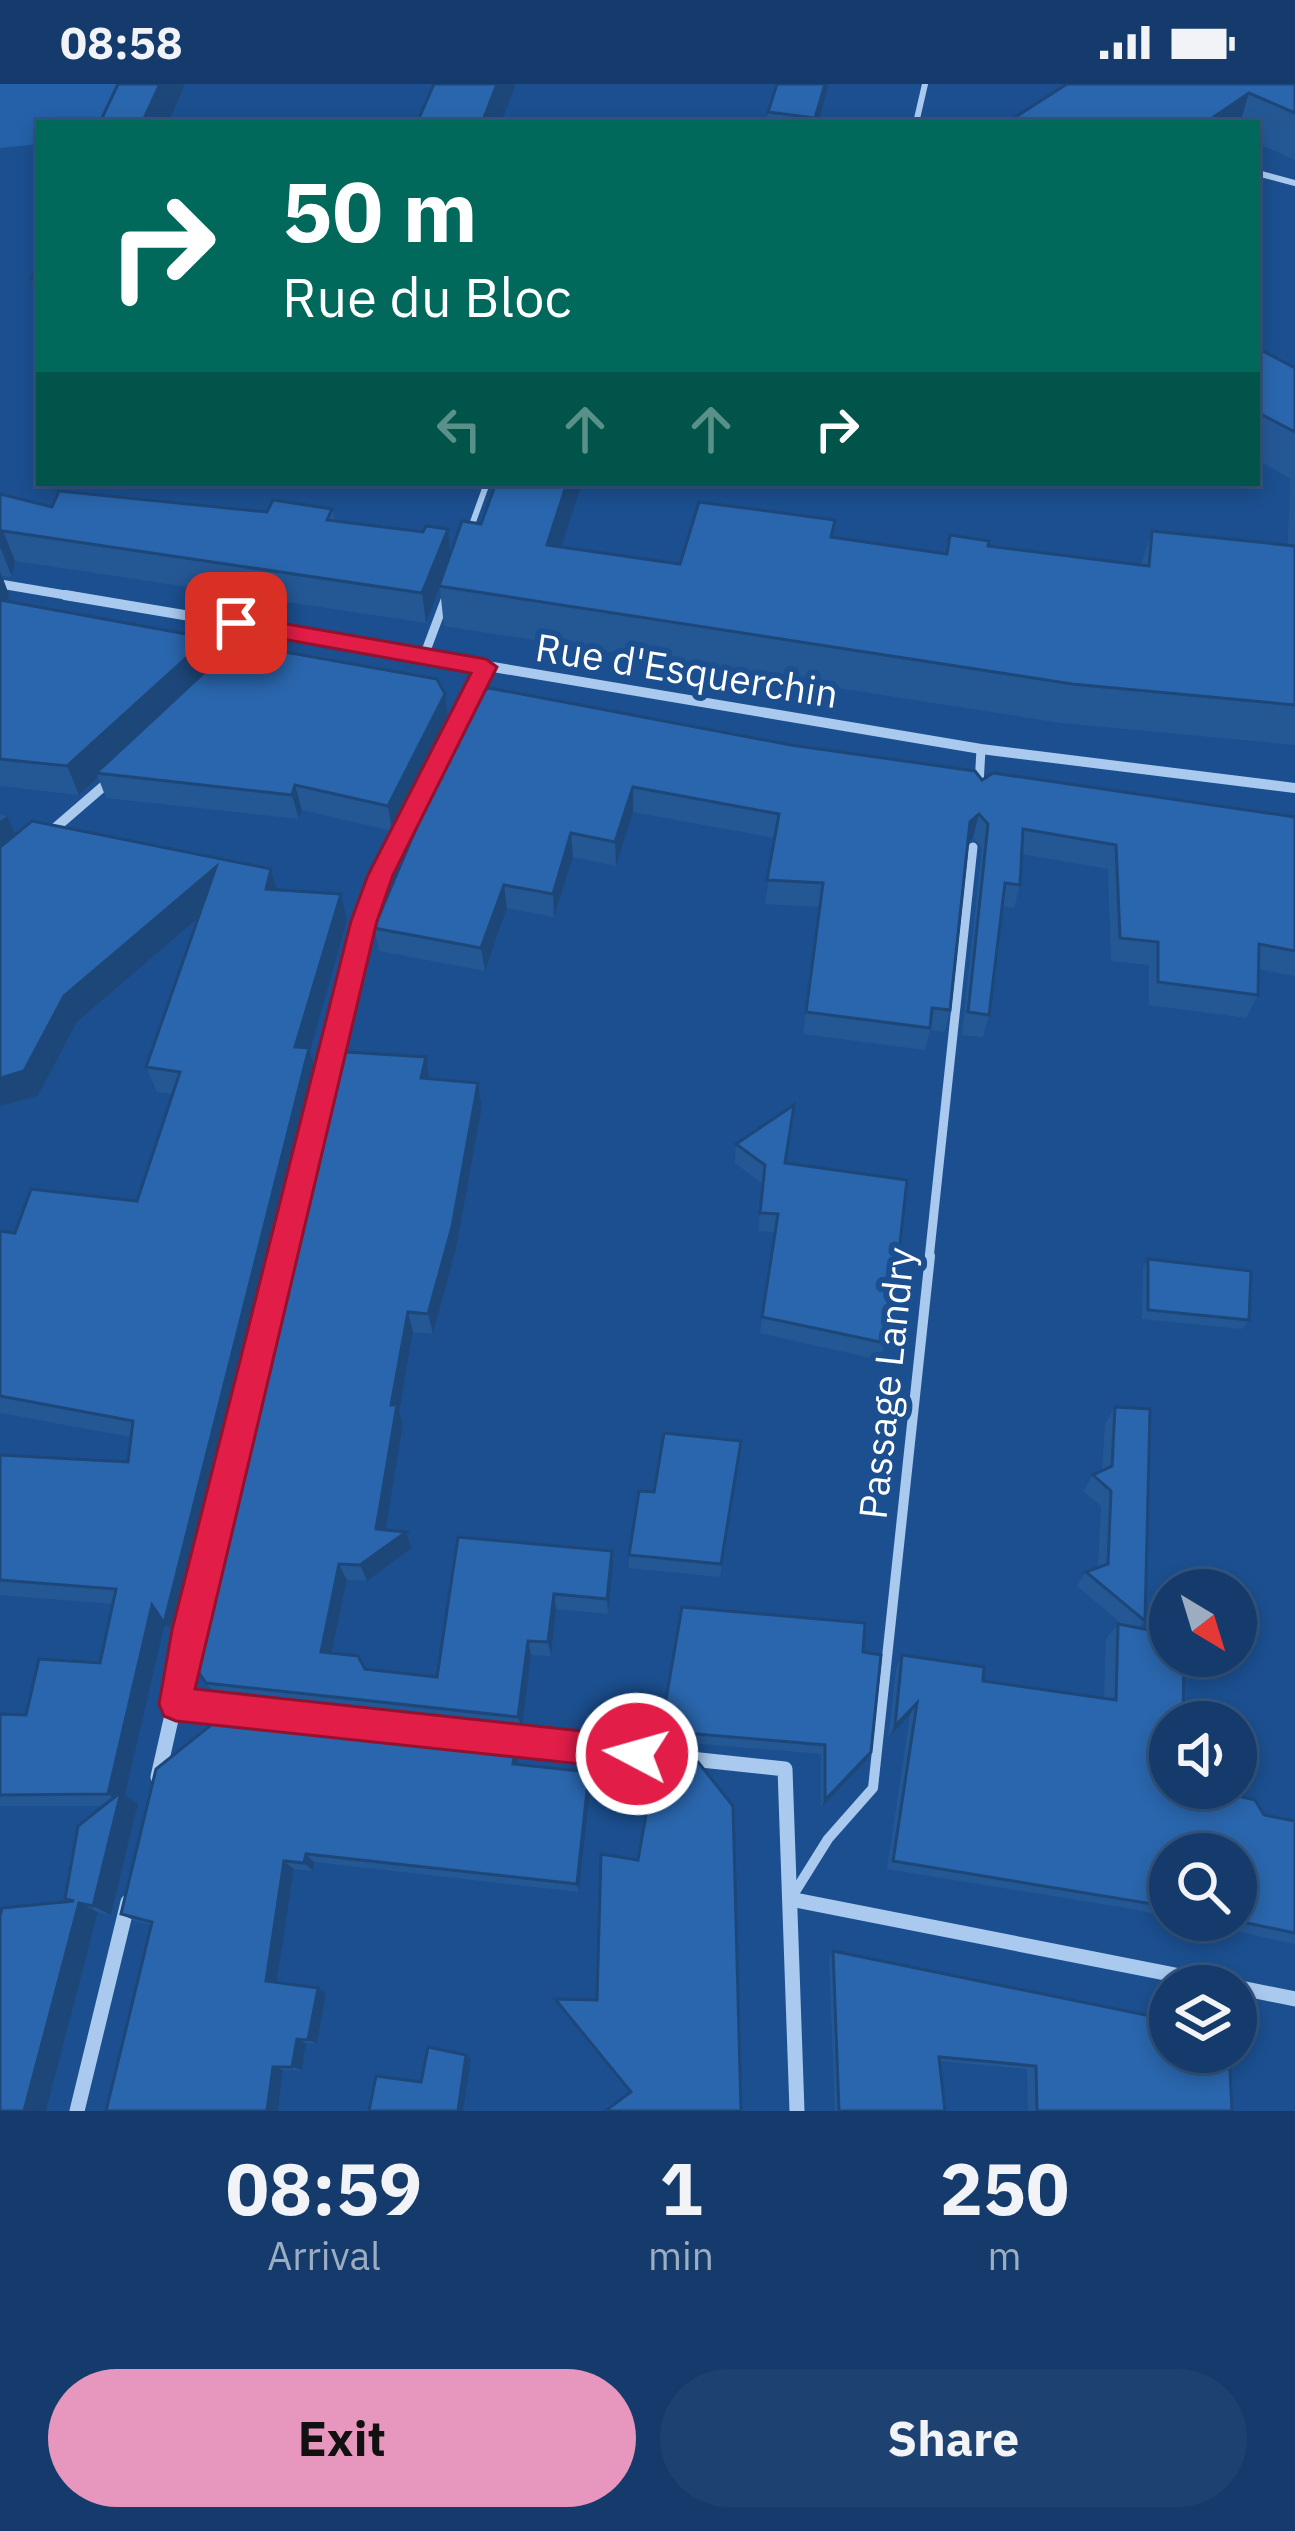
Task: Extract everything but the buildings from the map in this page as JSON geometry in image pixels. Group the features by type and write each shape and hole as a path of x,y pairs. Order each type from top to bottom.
{"street":[{"name":"Rue d'Esquerchin","path":"0,584 981,748 1295,788"},
{"path":"232,667 271,629"},
{"path":"454,730 486,667"},
{"path":"28,852 133,760"},
{"path":"324,1081 364,921 423,792"},
{"path":"154,1794 223,1493"},
{"path":"176,1704 785,1768 796,2111"},
{"path":"77,2111 132,1885"},
{"path":"790,1899 1149,1970"},
{"path":"1257,1991 1295,1999"}],"lane":[{"path":"917,120 925,84"},
{"path":"1260,174 1295,183"},
{"path":"465,544 486,486"},
{"path":"424,656 451,584"},
{"path":"978,796 981,748"},
{"name":"Passage Landry","path":"790,1899 828,1839 873,1788 973,847"}],"shaded area":[{"path":"0,84 126,84 108,120 36,120 36,144 0,148"}],"route":[{"path":"236,623 486,667 381,875 364,921 189,1630 176,1704 637,1754"}]}
